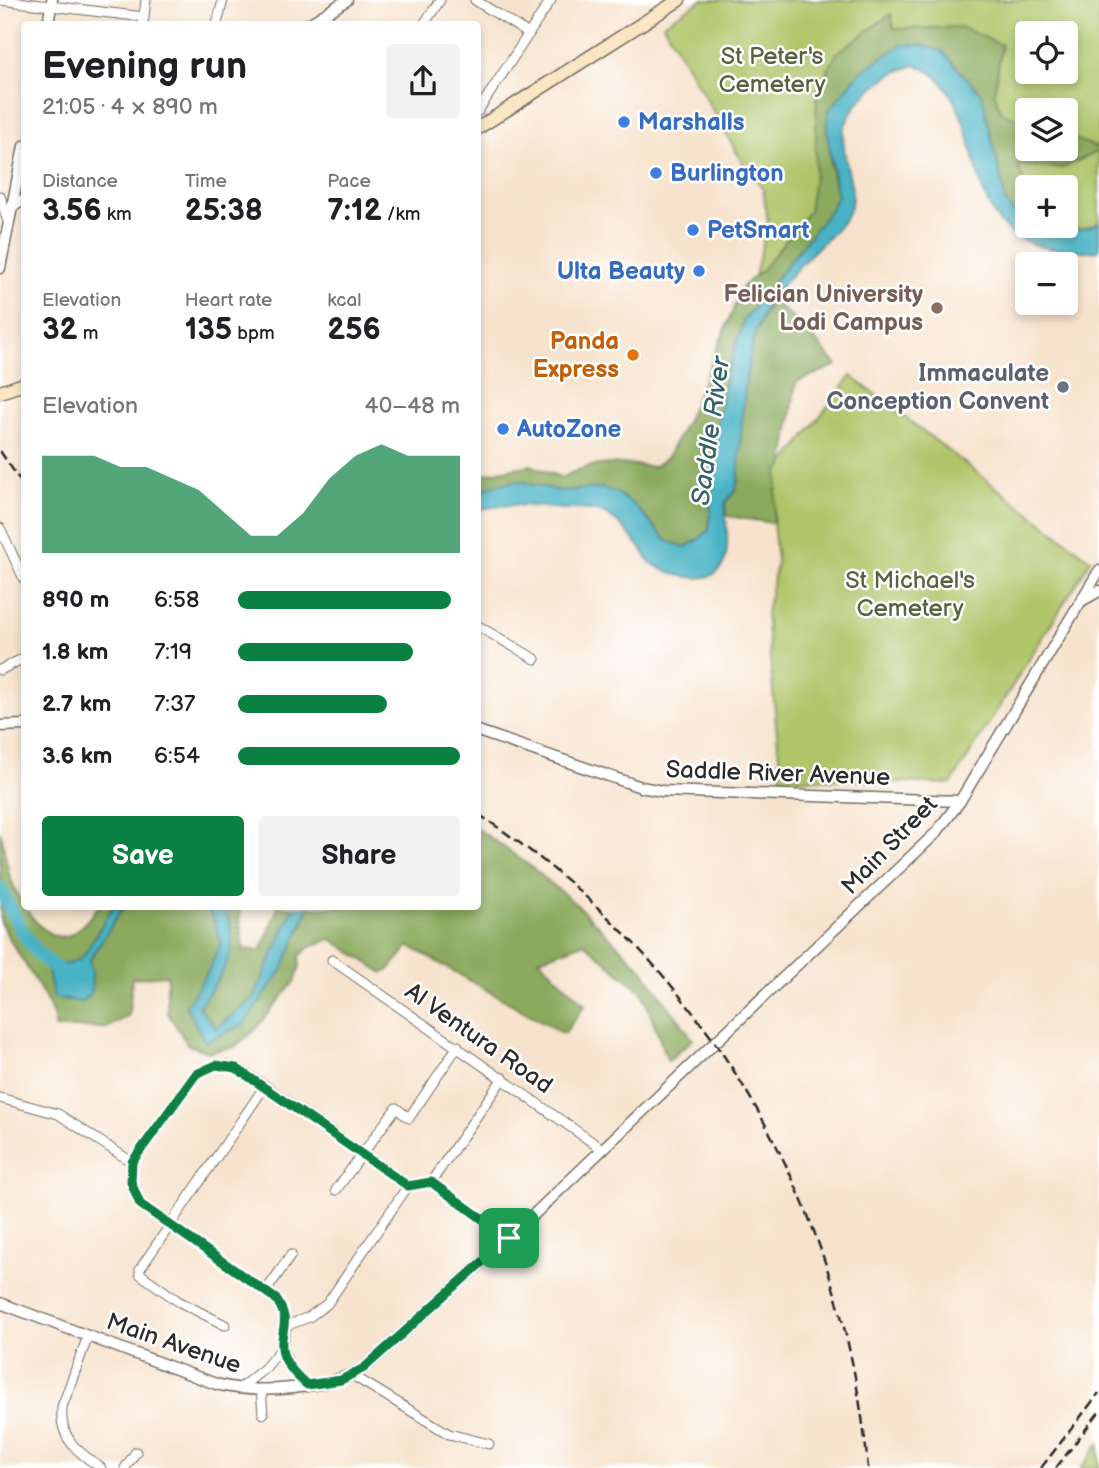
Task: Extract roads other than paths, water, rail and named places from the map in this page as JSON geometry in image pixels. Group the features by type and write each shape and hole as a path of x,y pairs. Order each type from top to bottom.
{"main road":[{"path":"481,126 679,0"},
{"path":"0,392 21,385"}],"street":[{"path":"0,0 52,3 144,21 146,0"},
{"path":"218,21 223,0"},
{"path":"314,21 347,0"},
{"path":"426,21 440,0"},
{"path":"475,0 529,34"},
{"path":"481,106 551,0"},
{"path":"49,21 52,3"},
{"path":"0,268 21,161"},
{"path":"0,196 9,224"},
{"path":"12,207 21,202"},
{"path":"0,528 21,573"},
{"name":"Main Street","path":"713,1043 776,987 936,833 960,801 1099,571"},
{"path":"1081,602 1099,591"},
{"path":"481,628 535,659"},
{"path":"0,670 21,660"},
{"path":"0,726 21,725"},
{"name":"Saddle River Avenue","path":"481,732 641,787 662,791 960,801"},
{"path":"928,800 939,811 940,821 936,833"},
{"name":"Al Ventura Road","path":"332,960 603,1149"},
{"name":"Main Avenue","path":"0,1303 216,1384 239,1389 328,1383 352,1375 387,1349 509,1238 713,1043"},
{"path":"336,1190 396,1108 409,1118 458,1046"},
{"path":"239,1389 265,1368 282,1348 286,1326 280,1305 266,1291 140,1204 131,1182 132,1162 196,1074 206,1068 216,1065 236,1068 408,1186 431,1182 509,1238"},
{"path":"431,1182 503,1077"},
{"path":"225,1325 178,1301 140,1274 142,1264 265,1086"},
{"path":"0,1098 58,1114 132,1162"},
{"path":"286,1326 309,1317 327,1304 408,1186"},
{"path":"266,1291 291,1255"},
{"path":"88,1336 62,1407 61,1417 65,1436 71,1445 101,1468"},
{"path":"282,1348 290,1367 307,1385"},
{"path":"352,1375 449,1434 489,1444"},
{"path":"261,1389 263,1414"},
{"path":"125,1468 136,1452"}],"water":[{"name":"Saddle River","path":"901,45 922,45 942,51 982,95 1006,203 1015,214 1015,234 1002,225 988,204 964,124 953,98 931,72 916,65 905,68 872,88 855,107 844,129 843,138 852,188 852,202 847,215 773,296 755,334 745,385 738,482 735,491 725,503 726,555 723,565 716,573 705,577 689,577 657,567 649,561 620,524 595,511 511,505 481,509 481,489 499,484 519,481 560,491 602,488 615,492 634,505 667,541 685,547 709,530 715,435 726,377 744,320 831,209 837,196 827,131 829,111 860,72"},
{"name":"Saddle River","path":"1099,223 1099,250 1056,249 1020,238 1078,238 1078,229"},
{"path":"111,910 121,910 89,961 92,971 91,992 82,1002 54,998 46,964 68,964 82,958"},
{"path":"207,910 225,910 231,936 228,960 199,1007 216,1028 254,998 293,910 308,910 283,969 244,1024 205,1042 186,1006 221,944 213,917"}],"waterway":[{"name":"Saddle River","path":"0,888 18,924 33,946 51,965 62,972"}],"railway":[{"path":"0,451 21,482"},
{"path":"481,816 559,874 631,941 695,1015 749,1095 793,1181 828,1273 853,1368 868,1468"},
{"path":"1041,1468 1099,1393"},
{"path":"1056,1468 1099,1412"}],"place":[{"name":"Marshalls","path":"624,122"},
{"name":"Burlington","path":"656,173"},
{"name":"PetSmart","path":"693,230"},
{"name":"Ulta Beauty","path":"699,271"},
{"name":"Felician University Lodi Campus","path":"937,308"},
{"name":"Panda Express","path":"633,355"},
{"name":"Immaculate Conception Convent","path":"1063,387"},
{"name":"AutoZone","path":"503,429"}],"park label":[{"name":"St Peter's Cemetery","path":"772,70"},
{"name":"St Michael's Cemetery","path":"910,594"}]}
